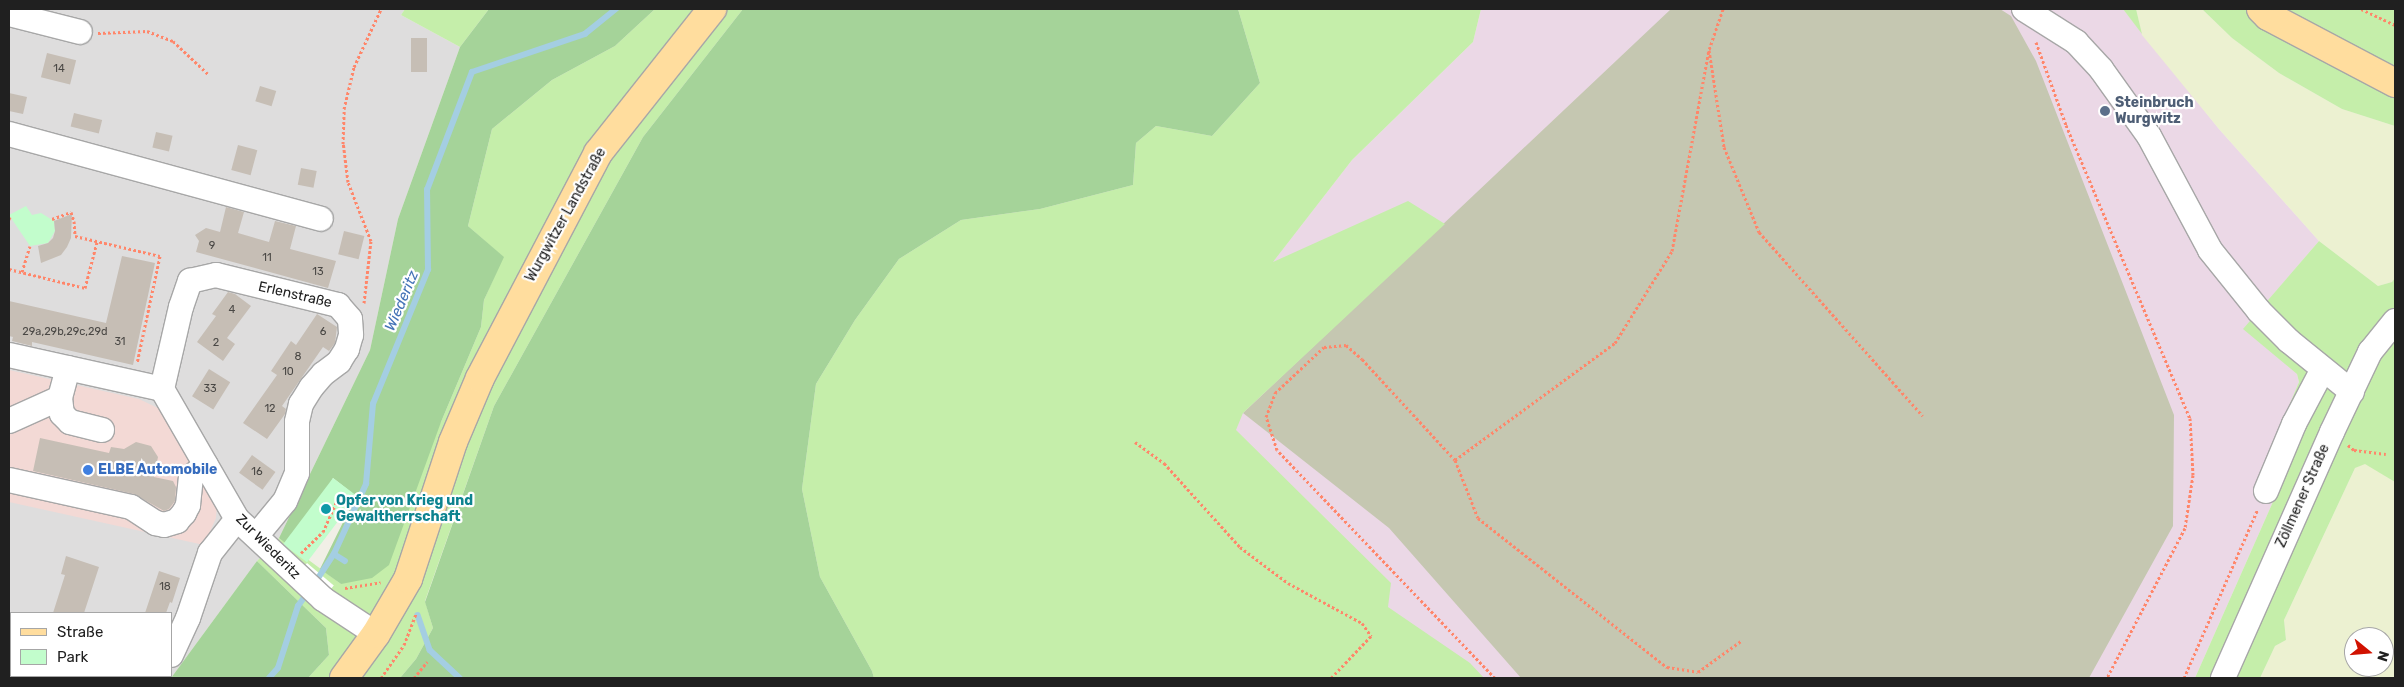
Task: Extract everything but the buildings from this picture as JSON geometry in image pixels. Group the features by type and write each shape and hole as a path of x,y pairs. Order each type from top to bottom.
{"main road":[{"name":"Wurgwitzer Landstraße","path":"344,678 376,634 408,579 454,442 480,378 598,153 712,9"},
{"path":"2261,9 2268,16 2395,83"}],"street":[{"path":"2024,9 2055,30 2122,117 2166,167 2210,250 2259,311 2322,371 2352,392"},
{"path":"9,14 80,32"},
{"path":"9,134 321,219"},
{"name":"Erlenstraße","path":"162,389 190,281 216,275 338,305 350,319 351,335 339,362 323,374 301,404 297,422 297,473 285,502 257,536"},
{"name":"Zöllmener Straße","path":"2223,678 2332,432 2370,352 2395,321"},
{"path":"9,354 162,389"},
{"path":"68,368 60,398 60,408 65,419 102,430"},
{"path":"2266,491 2294,424 2322,371"},
{"name":"Zur Wiederitz","path":"162,389 237,519 296,575 331,594 376,634"},
{"path":"9,421 60,398"},
{"path":"9,480 131,507 156,523 164,525 177,521 184,513 188,505 191,477 206,466"},
{"path":"172,653 188,618 210,553 237,519"}],"path":[{"path":"363,310 371,241 348,182 343,144 344,109 354,67 381,9"},
{"path":"1455,460 1615,343 1672,251 1709,50 1722,9"},
{"path":"2024,9 2066,126 2190,418 2193,475 2184,528 2107,678"},
{"path":"2361,9 2395,25"},
{"path":"80,32 147,31 173,41 208,74"},
{"path":"1709,50 1724,147 1759,232 1923,416"},
{"path":"52,219 71,212 75,236 160,256 132,382"},
{"path":"9,269 85,288 97,242"},
{"path":"22,272 30,246"},
{"path":"1495,678 1277,450 1266,417 1275,393 1324,347 1346,345 1362,359 1455,460 1478,518 1667,667 1698,672 1741,641"},
{"path":"2332,432 2354,450 2386,454"},
{"path":"1135,442 1164,463 1240,547 1288,583 1362,623 1371,636 1331,678"},
{"path":"2184,678 2266,491"},
{"path":"307,547 323,532 336,504"},
{"path":"331,594 379,582 389,584"},
{"path":"382,678 404,645 419,605"},
{"path":"414,678 427,662"}],"shaded area":[{"path":"9,9 405,9 401,15 460,47 398,219 370,350 279,538 257,561 172,677 172,612 10,612 10,677 171,678 9,678"},
{"path":"1481,9 2123,9 2219,129 2319,241 2259,311 2297,374 2299,382 2255,487 2276,495 2195,678 1379,678 1424,633 1222,491 1272,263 1352,160 1473,42"},
{"path":"1671,9 2000,9 2011,16 2036,61 2174,415 2173,526 2089,678 1521,678 1389,528 1243,413"},
{"path":"2136,9 2202,9 2232,38 2279,73 2342,109 2395,126 2395,278 2392,282 2378,286 2319,241 2219,129 2142,35"},
{"path":"9,370 139,399 162,410 217,504 216,518 204,545 9,502"},
{"path":"2365,463 2395,482 2395,678 2260,678 2275,646 2286,640 2284,620 2355,468"}],"green space":[{"path":"405,9 489,9 460,47 401,15"},
{"path":"489,9 655,9 615,46 552,80 492,129 468,226 504,257 484,300 481,327 441,422 389,565 372,578 341,584 320,569 356,496 333,478 296,552 279,538 370,350 398,219 460,47"},
{"path":"655,9 743,9 643,137 494,406 425,601 433,628 416,659 400,678 308,678 329,655 326,628 257,561 279,538 341,584 441,422 481,327 484,300 503,257 468,226 492,129 552,80 615,46"},
{"path":"743,9 1238,9 1260,83 1212,136 1156,126 1136,143 1133,185 1040,209 961,220 899,259 855,320 816,384 802,489 820,577 872,671 874,678 400,678 416,659 433,628 425,602 494,406 643,137"},
{"path":"1238,9 1481,9 1473,42 1352,160 1273,262 1408,201 1445,224 1243,413 1236,430 1391,583 1388,607 1470,663 1484,678 874,678 872,671 820,577 802,489 816,384 855,320 899,259 961,220 1040,209 1133,185 1136,143 1156,126 1212,136 1260,83"},
{"path":"2123,9 2136,9 2142,34"},
{"path":"2202,9 2395,9 2395,126 2342,109 2279,73 2232,38"},
{"path":"26,206 32,215 41,213 54,221 55,231 48,243 30,246 9,215"},
{"path":"2319,241 2378,286 2392,282 2395,278 2395,482 2365,464 2355,468 2284,620 2286,640 2275,646 2260,678 2195,678 2276,495 2255,487 2299,382 2297,374 2243,329"},
{"path":"333,478 357,496 307,562 283,544"},
{"path":"257,561 326,628 329,655 308,678 171,678"}],"pier":[{"path":"307,563 334,585 316,607 289,584"}],"waterway":[{"name":"Wiederitz","path":"315,583 334,554 366,484 373,404 428,270 427,190 472,72 585,34 616,9"},
{"path":"334,554 345,561"},
{"name":"Wiederitz","path":"269,678 278,668 298,606 308,592"},
{"path":"418,615 430,650 460,678"}],"place":[{"name":"Steinbruch Wurgwitz","path":"2105,111"},
{"name":"ELBE Automobile","path":"88,470"},
{"name":"Opfer von Krieg und Gewaltherrschaft","path":"326,509"}]}
